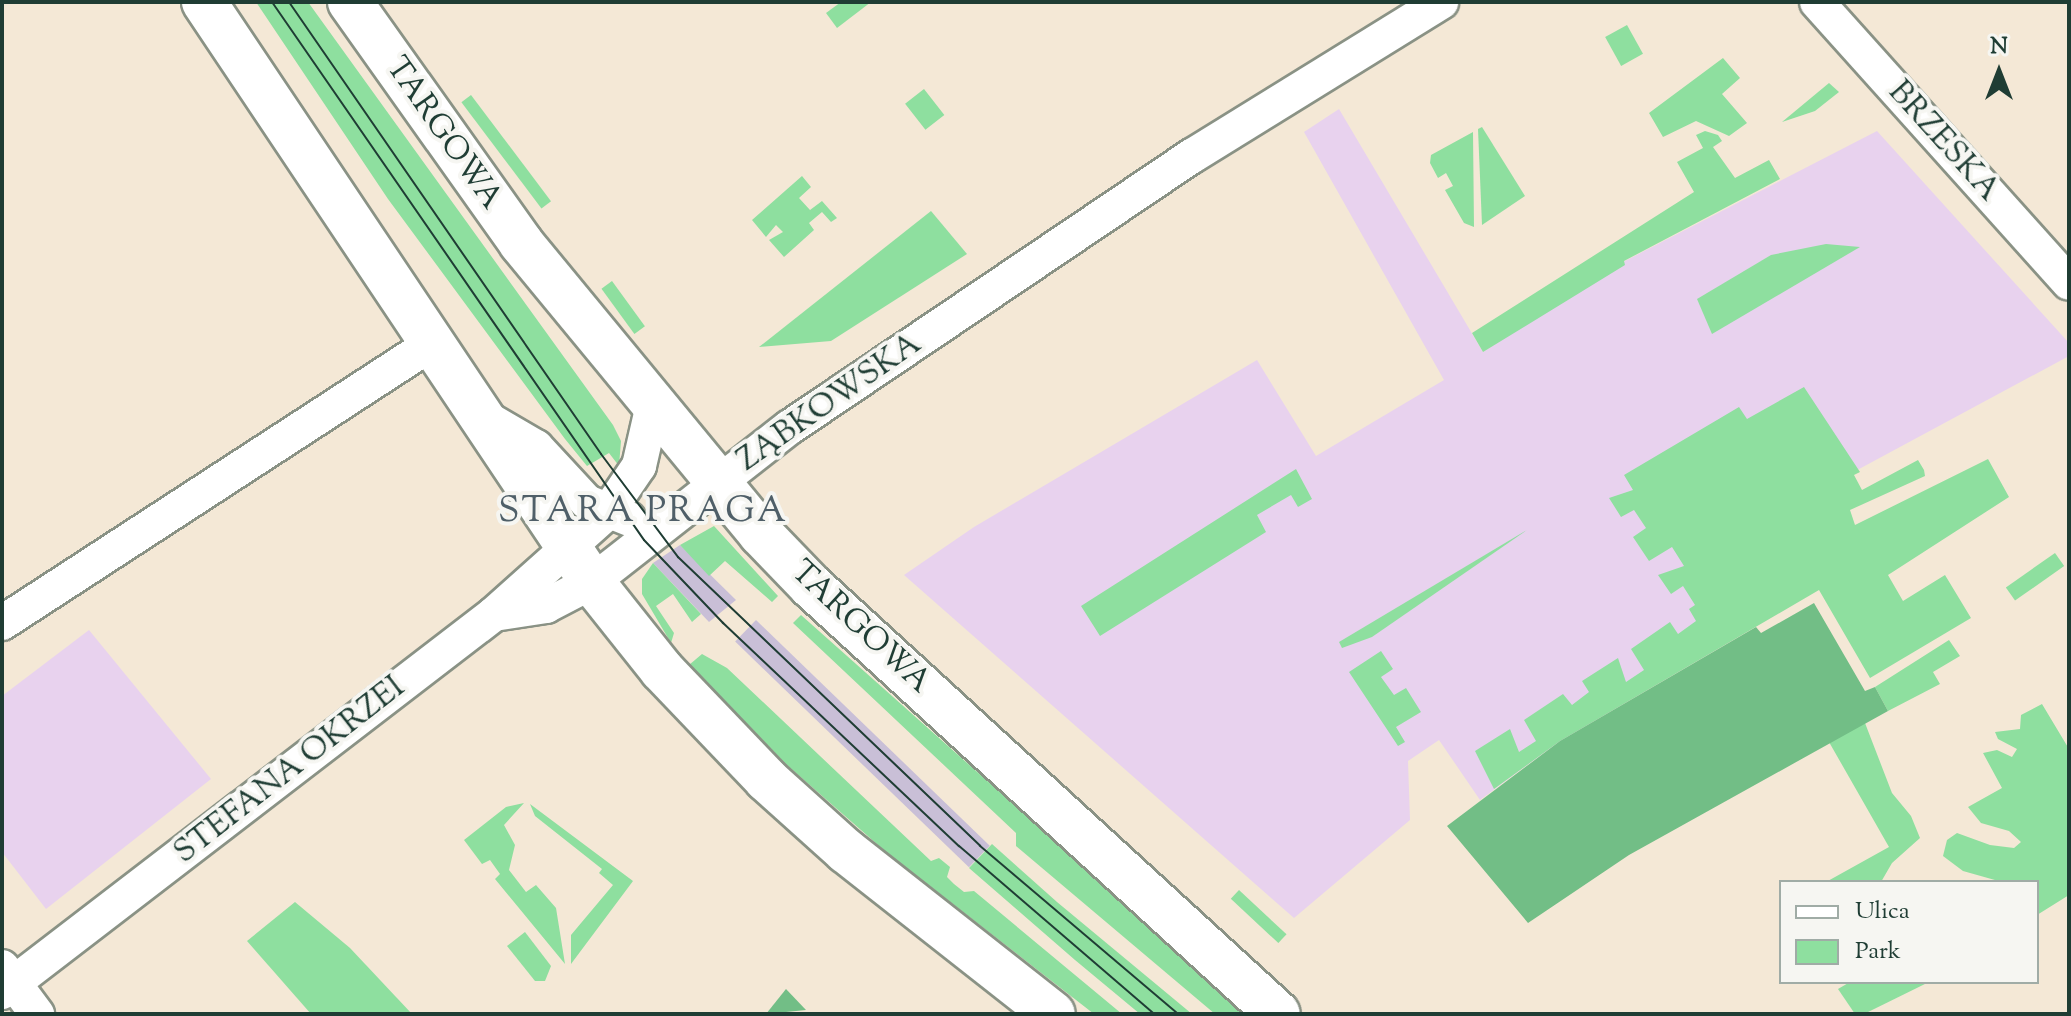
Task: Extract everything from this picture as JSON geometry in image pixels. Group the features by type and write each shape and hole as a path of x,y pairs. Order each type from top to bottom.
{"main road":[{"path":"204,2 581,565 662,670 766,779 846,851 1053,1014"},
{"name":"TARGOWA","path":"350,2 521,243 717,482 811,586 1278,1014"}],"street":[{"name":"ZĄBKOWSKA","path":"581,565 665,523 717,482 1192,156 1441,2"},
{"name":"BRZESKA","path":"1817,2 2069,283"},
{"path":"2,623 431,344"},
{"path":"581,565 607,513 639,466 653,405"},
{"path":"475,409 536,447 572,490 607,513 665,523"},
{"name":"STEFANA OKRZEI","path":"6,981 494,614 546,606 581,565"},
{"path":"6,981 37,1014"}],"shaded area":[{"path":"1339,109 1483,352 1623,262 1877,131 2069,343 2069,356 1809,496 1819,589 1560,741 1480,800 1439,740 1408,761 1410,820 1294,918 904,575 974,527 1257,360 1316,456 1444,380 1304,132"},
{"path":"680,545 736,600 709,622 653,563"},
{"path":"756,620 990,846 969,867 735,642"},
{"path":"89,630 211,779 46,909 2,852 2,696"}],"green space":[{"path":"256,2 308,2 613,425 621,441 619,466 609,453 587,466 565,439 388,199"},
{"path":"841,2 871,2 837,28 826,13"},
{"path":"1627,25 1643,54 1621,66 1605,37"},
{"path":"1723,58 1740,78 1722,94 1747,123 1729,136 1696,121 1663,137 1649,113"},
{"path":"1829,83 1839,92 1815,111 1782,122"},
{"path":"924,89 944,115 925,130 905,104"},
{"path":"471,95 551,201 541,208 461,102"},
{"path":"1482,127 1525,196 1482,225 1478,129"},
{"path":"1705,131 1718,135 1722,141 1713,147 1735,178 1769,160 1780,179 1624,261 1625,265 1483,352 1472,333 1694,192 1677,162 1703,148 1696,135"},
{"path":"1473,132 1474,227 1464,223 1445,190 1453,186 1446,173 1438,178 1430,163 1431,155"},
{"path":"802,176 811,187 799,198 810,210 822,201 837,218 831,222 822,212 809,223 814,230 784,257 769,240 783,232 776,225 766,237 752,220"},
{"path":"931,211 967,254 831,341 759,347"},
{"path":"1826,244 1860,247 1712,334 1697,299 1771,255"},
{"path":"612,281 645,326 634,334 601,289"},
{"path":"1804,387 1860,472 1854,475 1862,490 1918,460 1924,470 1925,476 1850,510 1855,525 1988,459 2009,497 1888,575 1903,601 1945,575 1971,618 1870,678 1819,590 1560,741 1494,789 1475,751 1510,729 1519,752 1536,741 1524,720 1563,694 1572,705 1589,692 1582,681 1618,658 1626,682 1644,670 1631,649 1670,622 1678,634 1696,621 1689,609 1695,605 1683,586 1671,594 1658,575 1684,566 1672,547 1649,561 1633,537 1646,528 1634,510 1621,517 1609,498 1633,490 1624,475 1739,407 1747,419"},
{"path":"1296,469 1312,499 1298,507 1291,495 1257,515 1266,532 1100,636 1081,606"},
{"path":"714,526 778,596 772,602 725,561 709,576 680,545"},
{"path":"1527,530 1372,637 1342,648 1339,642"},
{"path":"2055,553 2064,566 2015,601 2006,587"},
{"path":"653,563 701,614 692,622 673,594 656,606 674,633 671,643 642,594 642,579"},
{"path":"1814,603 1865,691 1875,687 1888,711 1629,855 1528,923 1447,826 1560,741 1756,627 1761,633"},
{"path":"801,615 1249,1014 1215,1014 1016,846 1016,833 793,623"},
{"path":"1949,640 1960,656 1933,672 1940,684 1888,711 1875,687"},
{"path":"1381,651 1393,669 1381,677 1394,695 1406,688 1421,712 1396,727 1405,742 1398,746 1349,672"},
{"path":"702,654 727,668 931,861 939,858 950,867 947,877 954,884 964,892 974,891 1122,1014 1094,1014 886,852 788,766 689,665"},
{"path":"2042,704 2069,749 2069,895 2039,914 2039,880 1995,880 1963,871 1943,856 1947,840 1957,833 1990,845 2014,848 2021,842 2009,831 1981,823 1968,807 2002,788 1983,753 1997,750 2012,757 2017,749 1998,739 1995,732 2020,729 2021,715"},
{"path":"1865,723 1892,793 1911,816 1920,838 1892,863 1882,880 1830,880 1889,847 1829,742"},
{"path":"524,803 504,825 515,845 509,870 526,892 536,885 556,908 565,964 495,879 500,874 490,860 482,864 464,840 506,807"},
{"path":"530,804 633,881 571,964 571,935 613,885 599,873 602,869 535,816"},
{"path":"992,844 1192,1014 1140,1014 1075,960 969,868"},
{"path":"1239,890 1287,934 1278,943 1231,899"},
{"path":"295,902 350,948 412,1014 311,1014 247,941"},
{"path":"525,932 551,966 545,981 535,981 507,946"},
{"path":"1847,984 1925,984 1864,1014 1855,1014 1838,989"},
{"path":"786,989 806,1010 766,1014"}],"tram line":[{"path":"272,2 644,540 723,623 959,846 1154,1014"},
{"path":"289,2 601,454 678,557 980,846 1178,1014"}],"district":[{"name":"STARA PRAGA","path":"643,513"}]}
